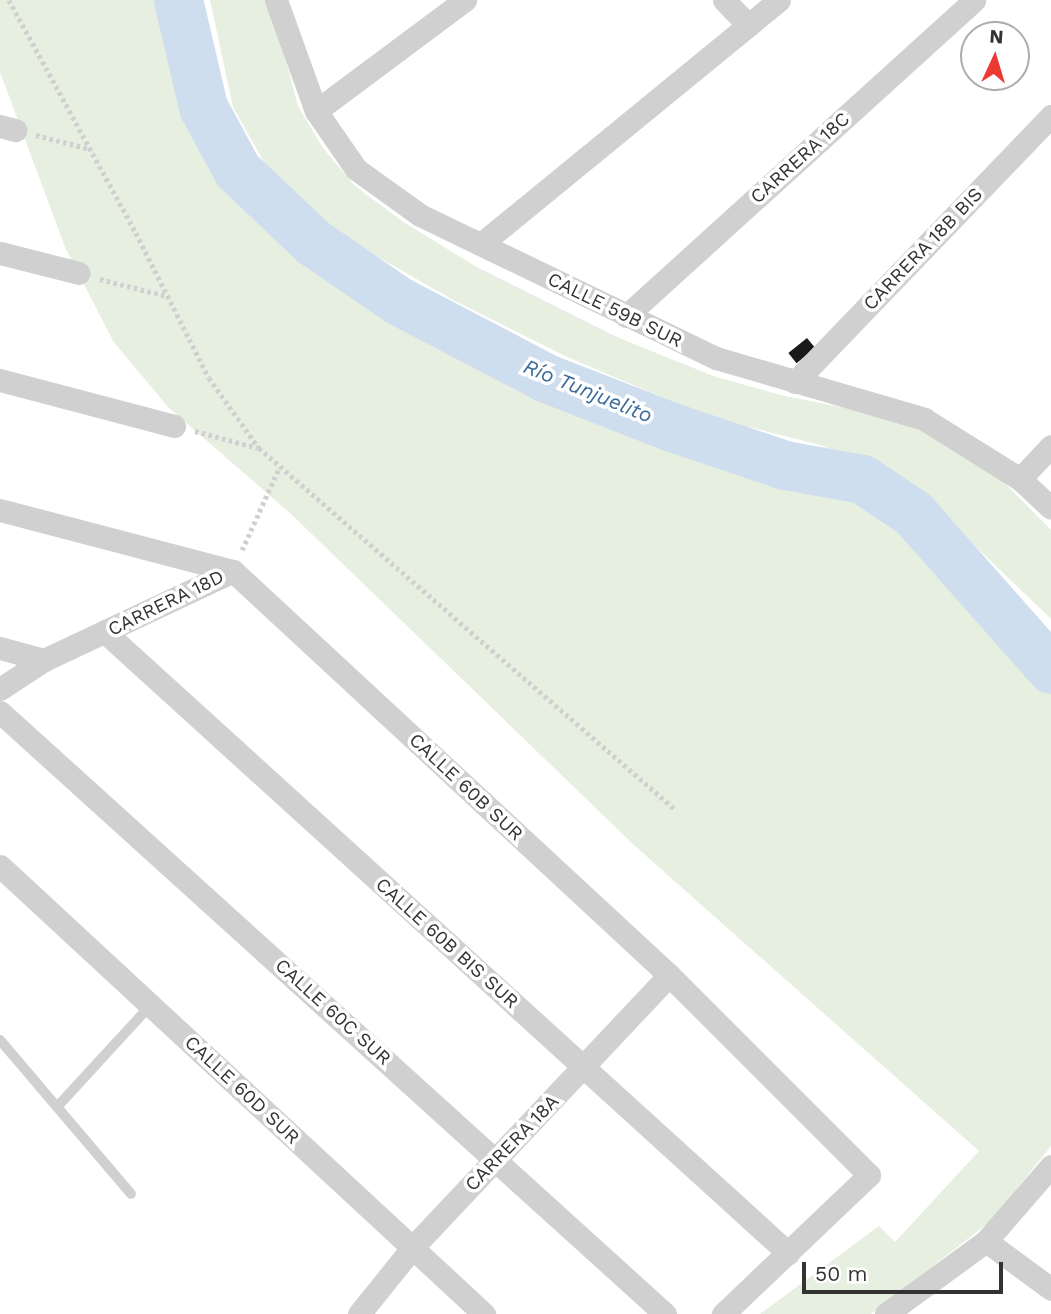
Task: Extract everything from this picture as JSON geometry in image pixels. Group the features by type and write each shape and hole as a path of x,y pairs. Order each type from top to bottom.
{"street":[{"name":"CALLE 59B SUR","path":"276,0 316,111 356,169 420,215 716,358 924,419 1020,479 1051,508"},
{"path":"316,111 465,0"},
{"path":"724,0 748,25"},
{"path":"481,244 779,0"},
{"name":"CARRERA 18C","path":"626,316 974,0"},
{"name":"CARRERA 18B BIS","path":"795,382 1051,116"},
{"path":"0,253 79,273"},
{"path":"0,380 174,426"},
{"path":"1020,479 1051,446"},
{"name":"CALLE 60B SUR","path":"0,510 233,571 669,975 869,1175 788,1253"},
{"name":"CARRERA 18D","path":"0,689 44,660 233,571"},
{"name":"CALLE 60B BIS SUR","path":"106,633 788,1253"},
{"path":"0,648 44,660"},
{"name":"CALLE 60C SUR","path":"0,712 664,1314"},
{"name":"CALLE 60D SUR","path":"0,866 484,1314"},
{"name":"CARRERA 18A","path":"359,1314 412,1248 585,1068 669,975"},
{"path":"886,1314 986,1241 1051,1166"},
{"path":"986,1241 1051,1289"},
{"path":"723,1314 788,1253"}],"lane":[{"path":"57,1107 150,1006"},
{"path":"0,1040 131,1194"}],"path":[{"path":"9,0 209,379 259,448 676,810"},
{"path":"7,128 90,149"},
{"path":"79,273 167,296"},
{"path":"174,426 259,448"},
{"name":"CARRERA 18D","path":"233,571 279,468"}],"shaded area":[{"path":"0,0 167,0 195,131 237,195 303,260 403,330 571,408 697,453 872,509 909,535 974,602 1051,691 1051,1146 992,1220 871,1314 760,1314 879,1226 895,1242 979,1151 635,846 291,514 169,408 113,341 65,247 0,72"},
{"path":"210,0 270,0 298,106 323,148 355,186 402,221 475,266 619,338 716,377 785,396 901,419 983,461 1051,530 1051,619 923,496 879,468 820,445 709,417 567,357 453,300 335,232 265,164 233,107"}],"building":[{"path":"807,338 815,348 797,363 788,353"}],"waterway":[{"name":"Río Tunjuelito","path":"178,0 203,107 237,170 313,242 399,301 546,378 669,426 785,465 862,479 913,513 1051,669"}]}
